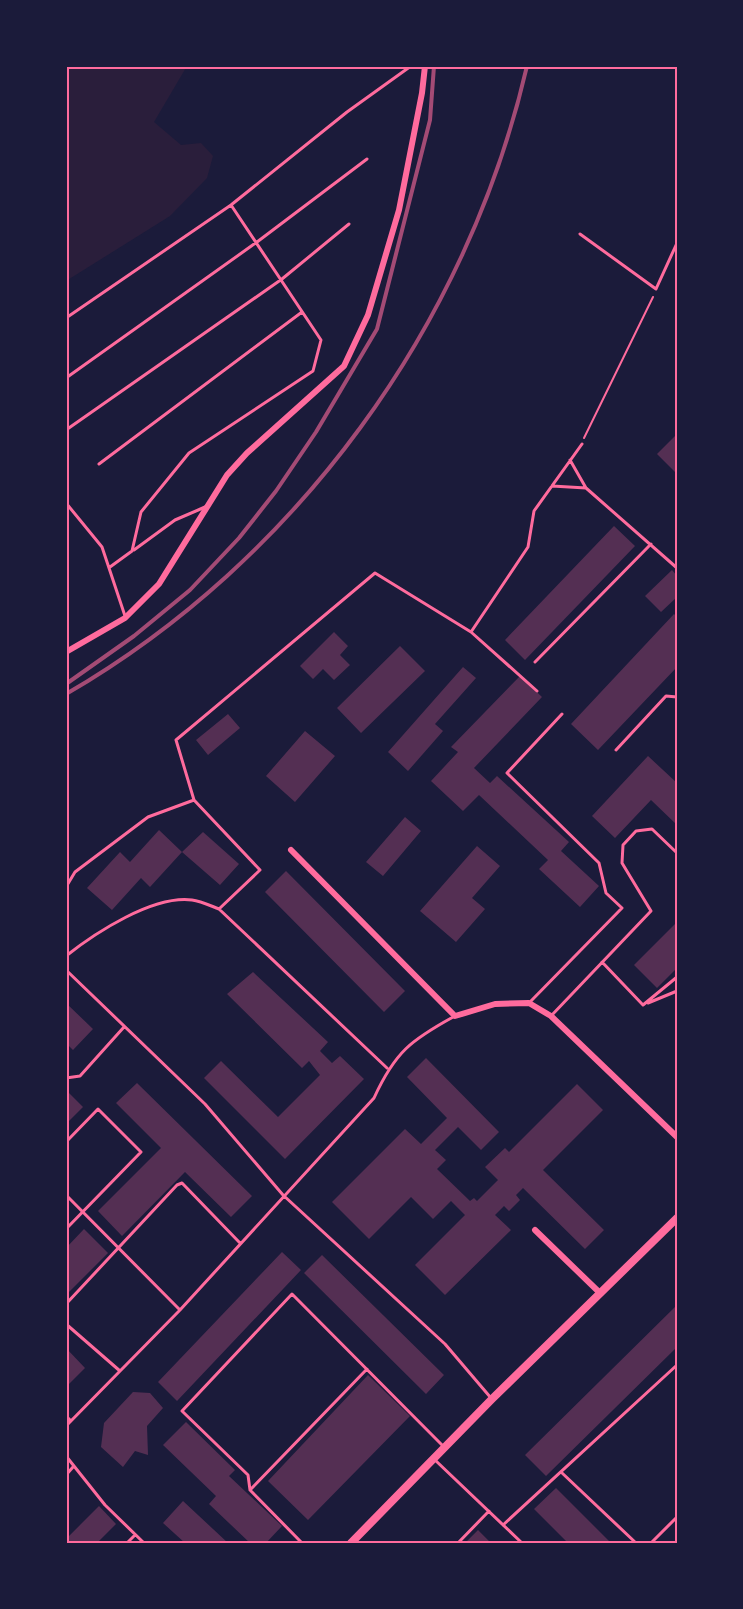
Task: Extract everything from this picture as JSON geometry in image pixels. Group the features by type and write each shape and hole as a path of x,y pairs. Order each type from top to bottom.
{"main road":[{"path":"351,1543 492,1399 677,1218"}],"street":[{"path":"66,652 125,618 159,584 227,475 247,453 344,366 360,338 399,210 422,93 425,66"},
{"path":"291,849 455,1016 495,1004 529,1003 551,1016 677,1137"},
{"path":"535,1230 600,1293"}],"lane":[{"path":"66,318 231,205 347,112 411,66"},
{"path":"66,378 257,242 367,159"},
{"path":"132,551 141,512 189,453 313,371 321,340 231,205"},
{"path":"66,430 282,279 349,224"},
{"path":"580,234 656,289 677,243"},
{"path":"99,464 302,312"},
{"path":"471,632 528,548 534,511 582,444"},
{"path":"570,460 586,488 677,568"},
{"path":"551,486 586,488"},
{"path":"66,503 102,548 125,618"},
{"path":"110,567 175,520 207,506"},
{"path":"535,662 651,543"},
{"path":"219,909 260,870 194,800 176,740 375,573 471,632 537,691"},
{"path":"616,750 666,696 677,697"},
{"path":"529,1003 622,908 606,893 599,863 507,772 562,714"},
{"path":"66,886 75,872 148,817 194,800"},
{"path":"551,1016 651,911 622,862 623,845 636,831 652,829 677,853"},
{"path":"66,956 87,939 118,922 160,904 191,900 219,909 387,1068"},
{"path":"602,962 643,1005"},
{"path":"66,970 205,1104 284,1195 446,1344 492,1399"},
{"path":"643,1005 677,977"},
{"path":"643,1005 677,991"},
{"path":"66,1426 180,1310 374,1098 387,1068 419,1036 455,1016"},
{"path":"66,1078 80,1076 124,1026"},
{"path":"66,1142 98,1109 141,1152 66,1229"},
{"path":"66,1304 177,1185 182,1183 240,1244"},
{"path":"66,1195 180,1310"},
{"path":"302,1543 250,1490 248,1475 182,1411 292,1294 445,1447"},
{"path":"66,1324 120,1371"},
{"path":"503,1525 677,1365"},
{"path":"250,1490 367,1369"},
{"path":"66,1416 71,1421"},
{"path":"66,1456 105,1505 144,1543"},
{"path":"434,1458 522,1543"},
{"path":"66,1475 73,1467"},
{"path":"560,1472 636,1543"},
{"path":"458,1543 489,1511"},
{"path":"651,1543 677,1517"},
{"path":"128,1543 135,1535"}],"path":[{"path":"582,444 656,289"}],"shaded area":[{"path":"66,66 187,66 154,122 181,145 201,143 213,156 207,178 170,216 66,281"}],"building":[{"path":"677,434 677,474 657,454"},
{"path":"614,526 635,546 525,660 505,640"},
{"path":"672,570 677,576 677,597 661,612 645,596"},
{"path":"674,614 677,617 677,667 598,750 571,724"},
{"path":"334,632 348,646 340,655 350,665 334,680 323,669 313,679 300,666"},
{"path":"400,646 425,671 361,733 337,708"},
{"path":"463,667 476,678 435,724 443,731 408,771 388,752"},
{"path":"520,676 542,697 474,768 490,783 497,776 569,842 561,851 599,886 580,907 539,869 548,860 479,795 463,811 431,781 458,752 451,747"},
{"path":"228,714 240,728 208,755 196,740"},
{"path":"305,731 335,756 295,802 266,776"},
{"path":"648,756 677,783 677,825 651,800 615,838 592,816"},
{"path":"405,817 421,831 383,876 366,862"},
{"path":"159,830 182,852 150,887 141,878 112,910 87,888 120,852 130,862"},
{"path":"203,832 239,864 220,885 182,852"},
{"path":"477,846 500,866 472,898 485,909 456,942 420,911"},
{"path":"286,871 405,991 384,1012 265,892"},
{"path":"677,922 677,968 657,988 634,965"},
{"path":"253,972 328,1042 320,1051 332,1063 340,1056 364,1079 285,1159 204,1078 221,1061 278,1117 320,1075 309,1061 302,1068 227,994"},
{"path":"66,1003 93,1029 73,1050 66,1043"},
{"path":"426,1058 499,1132 481,1150 458,1127 435,1150 446,1160 437,1169 470,1201 474,1198 477,1201 498,1180 485,1167 505,1148 509,1152 577,1084 603,1110 543,1170 604,1230 585,1249 523,1188 516,1195 520,1200 509,1211 504,1206 495,1215 511,1230 445,1295 415,1265 465,1215 451,1201 433,1219 411,1197 369,1239 332,1202 405,1129 421,1144 447,1118 407,1077"},
{"path":"137,1083 252,1196 231,1217 185,1172 122,1236 98,1211 161,1148 116,1103"},
{"path":"66,1090 83,1107 66,1124"},
{"path":"84,1229 108,1253 66,1295 66,1248"},
{"path":"282,1252 301,1270 177,1401 158,1382"},
{"path":"322,1255 444,1375 426,1394 304,1273"},
{"path":"677,1305 677,1347 546,1476 525,1455"},
{"path":"66,1348 85,1368 66,1387"},
{"path":"368,1375 410,1416 308,1520 268,1481"},
{"path":"133,1392 150,1393 163,1408 147,1426 148,1455 135,1451 123,1467 101,1447 104,1423"},
{"path":"186,1422 235,1470 229,1476 282,1526 266,1543 250,1543 209,1504 216,1496 163,1445"},
{"path":"556,1488 611,1543 568,1543 534,1509"},
{"path":"183,1501 228,1543 185,1543 163,1523"},
{"path":"99,1506 116,1524 97,1543 66,1543 66,1539"},
{"path":"478,1530 491,1543 465,1543"}],"railway":[{"path":"66,684 134,636 190,590 239,538 276,491 316,432 377,329 430,120 434,66"},
{"path":"66,694 150,639 227,576 298,505 361,427 416,344 462,255 499,162 527,66"}]}
